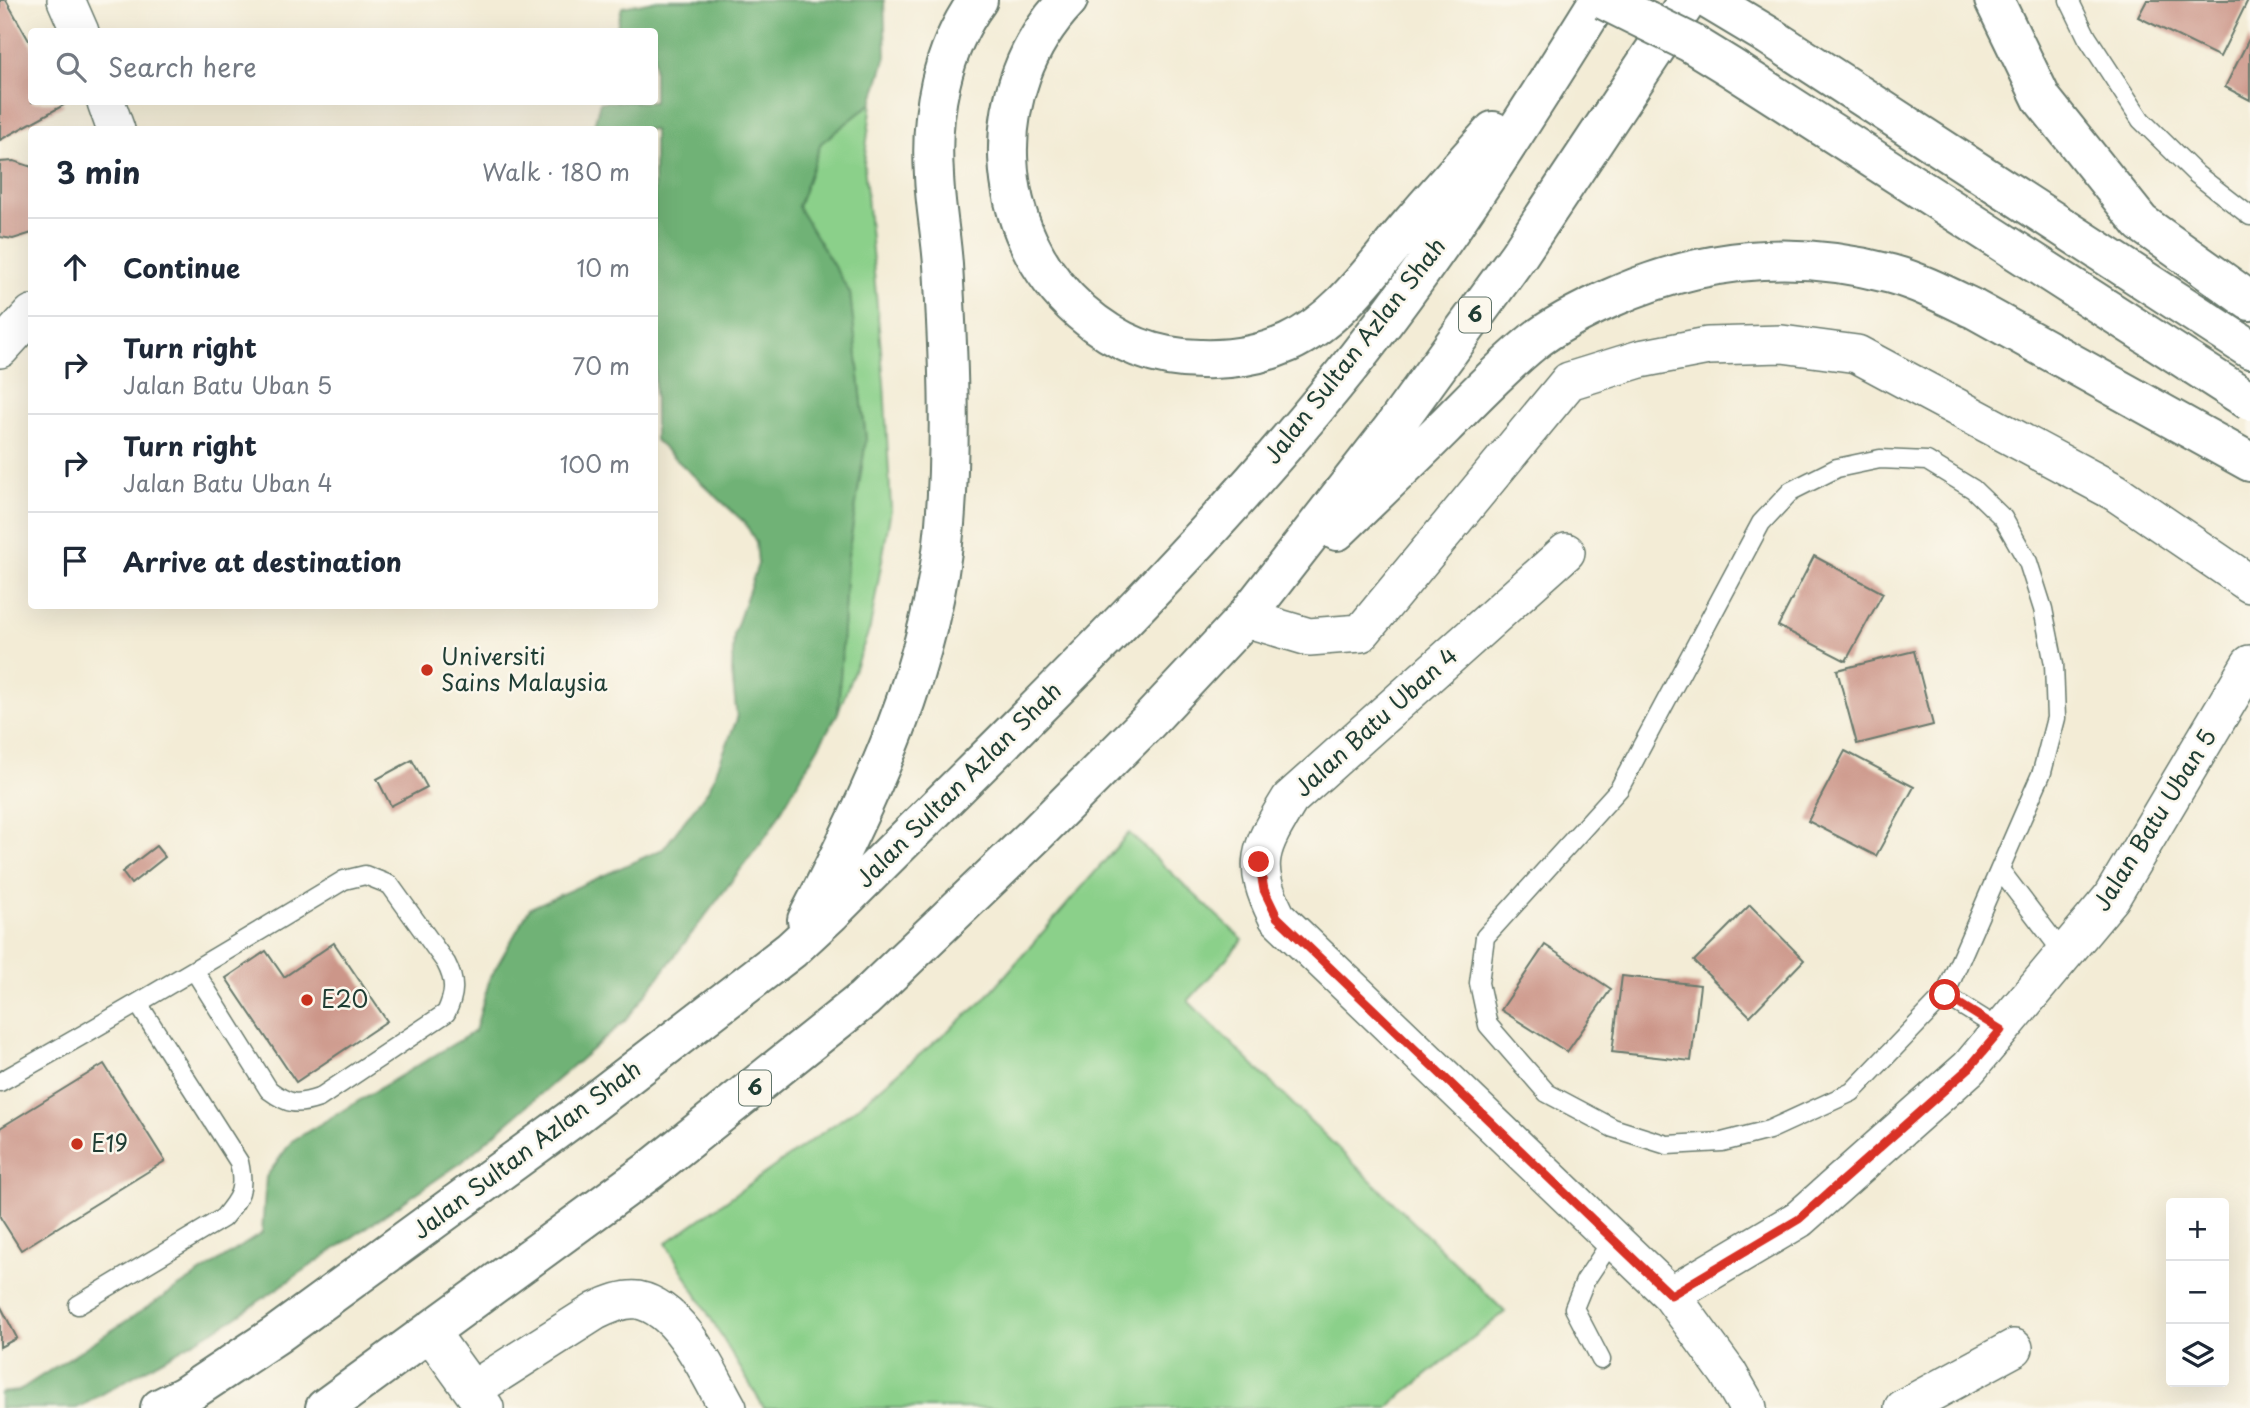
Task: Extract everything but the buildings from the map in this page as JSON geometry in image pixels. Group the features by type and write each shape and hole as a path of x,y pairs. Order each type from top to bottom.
{"highway":[{"path":"792,950 846,844 886,756 904,706 933,603 945,524 948,430 943,264 933,175 933,127 941,80 953,42 978,0"},
{"path":"1068,0 1039,37 1026,62 1011,110 1008,162 1017,214 1026,239 1042,267 1064,297 1096,325 1124,343 1156,354 1190,359 1216,359 1267,351 1291,342 1340,305 1440,189 1570,46"},
{"path":"1602,0 1690,43 1730,67 2250,401"},
{"name":"Jalan Sultan Azlan Shah","path":"160,1408 184,1396 287,1327 573,1118 792,950 1114,630 1284,445 1335,385 1468,204 1602,0"},
{"name":"6","path":"325,1408 649,1171 864,999 1147,723 1245,618 1392,428 1518,256 1688,0"},
{"path":"1709,0 1769,36 2250,349"},
{"path":"1994,0 2042,99 2141,223 2250,301"},
{"path":"1245,618 1533,342 1596,304 1640,285 1699,267 1738,260 1803,260 1852,264 1894,274 1935,290 2250,462"}],"street":[{"path":"66,0 78,28"},
{"path":"107,105 115,126"},
{"path":"0,349 18,319"},
{"path":"1245,618 1309,637 1361,633 1569,381 1640,359 1707,346 1782,344 1857,354 2115,492 2250,584"},
{"name":"Jalan Batu Uban 4","path":"1566,552 1290,799 1270,831 1259,862 1264,890 1277,917 1671,1295 1728,1373 1748,1408"},
{"name":"Jalan Batu Uban 5","path":"1671,1295 1799,1219 1969,1068 2111,898 2250,664"},
{"path":"430,1332 478,1399 596,1311 616,1302 638,1300 664,1312 682,1329 728,1408"},
{"path":"1903,1408 2014,1348"}],"lane":[{"path":"2069,0 2087,37 2141,120 2196,174 2250,216"},
{"path":"1880,459 1927,461 1973,489 2003,517 2028,562 2043,609 2054,664 2056,718 2042,772 1945,995 1852,1092 1769,1130 1722,1142 1667,1145 1613,1128 1547,1093 1488,1025 1479,983 1485,937 1619,789 1761,523 1791,491 1836,468 1880,459"},
{"path":"2000,870 2064,954"},
{"path":"0,1082 139,1005 194,970 344,880 365,875 390,885 446,963 453,977 454,996 446,1013 319,1098 300,1105 282,1099 269,1090 194,970"},
{"path":"1945,995 2001,1030"},
{"path":"78,1305 223,1218 239,1199 243,1180 239,1161 139,1005"},
{"path":"1601,1360 1574,1308 1585,1281 1613,1240"}],"green space":[{"path":"658,0 884,0 886,56 872,103 821,143 798,207 850,293 866,440 847,562 838,713 769,832 626,1020 462,1162 233,1319 83,1405 76,1408 0,1408 0,1393 18,1391 262,1233 266,1177 292,1141 475,1031 490,978 530,908 663,849 709,789 737,719 732,672 734,634 758,564 756,542 745,523 658,443 658,126 594,126 599,105 658,105 658,28 617,28 622,7"},
{"path":"872,103 864,163 884,383 891,509 870,628 838,713 847,562 866,440 850,293 798,207 821,143"},
{"path":"1129,833 1243,940 1188,1001 1505,1312 1388,1408 764,1408 666,1243 853,1111 983,1001"}],"place":[{"name":"Universiti Sains Malaysia","path":"427,670"},
{"name":"E20","path":"307,1000"},
{"name":"E19","path":"77,1144"}],"route":[{"path":"1259,862 1264,890 1277,917 1671,1295 1799,1219 1969,1068 2001,1030 1945,995"}]}
